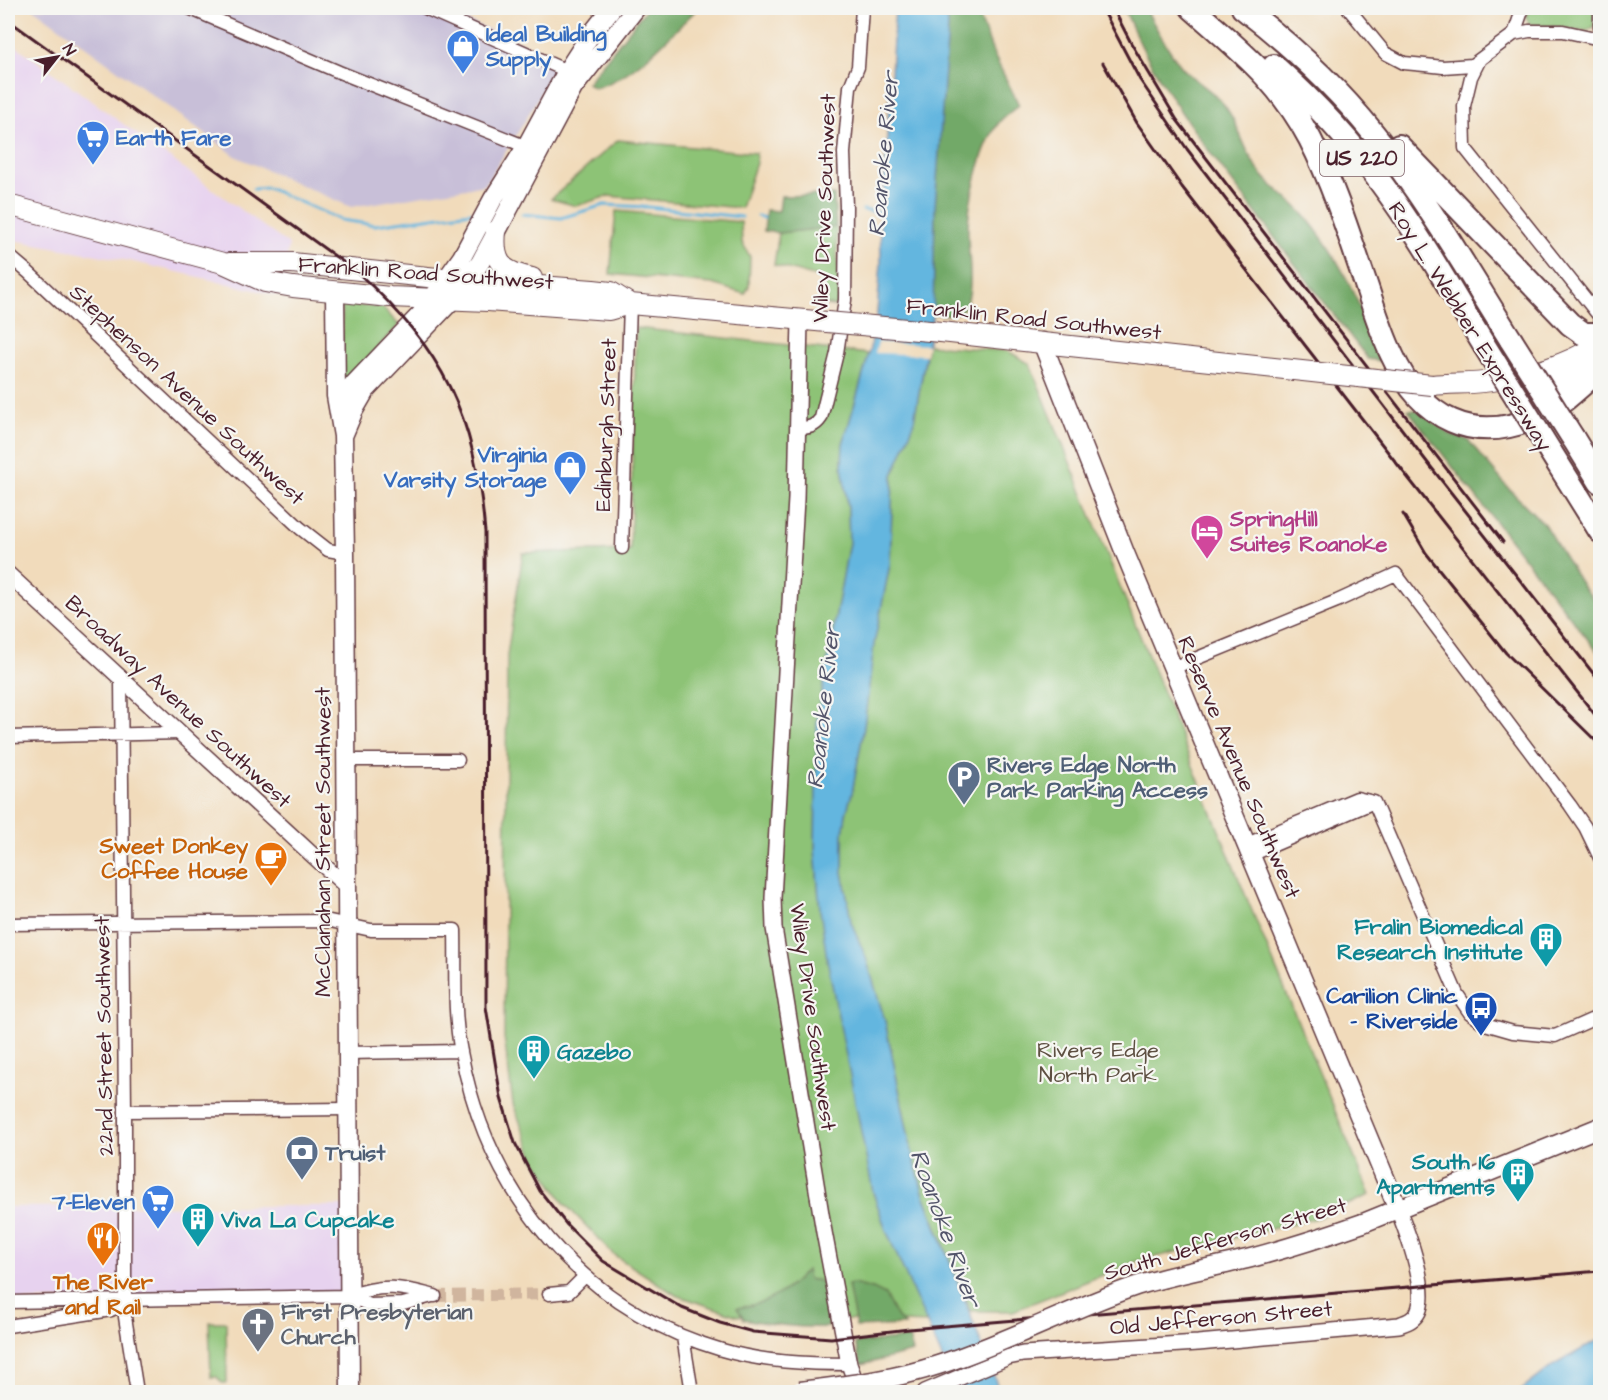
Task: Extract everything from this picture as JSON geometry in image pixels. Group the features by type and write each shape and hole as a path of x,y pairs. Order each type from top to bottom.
{"highway":[{"path":"1192,8 1255,62 1289,104 1325,170 1392,356 1408,384 1432,410 1453,422 1473,428 1514,426 1541,415 1600,369"},
{"name":"Roy L. Webber Expressway","path":"1199,8 1237,34 1291,82 1360,155 1411,226 1600,531"},
{"name":"Roy L. Webber Expressway","path":"1243,8 1291,47 1347,103 1397,163 1425,203 1600,482"},
{"path":"1291,47 1354,98 1570,324 1584,334 1600,325"}],"main road":[{"path":"343,436 346,396 354,384 423,312 432,299 480,263 532,150 572,76 589,37 612,8"},
{"path":"572,76 636,8"},
{"path":"343,436 365,391 453,299 462,258 493,199 532,150"},
{"name":"Franklin Road Southwest","path":"8,205 223,263 265,282 335,293 609,310 630,304 1042,342 1432,385 1469,393 1518,390 1565,379 1600,362"},
{"path":"496,231 494,249 496,256 502,266 508,270 519,275 593,290"},
{"name":"Franklin Road Southwest","path":"223,263 292,263 593,290 611,292 630,304"},
{"name":"McClanahan Street Southwest","path":"335,293 336,396 343,436 345,553 350,1392"},
{"name":"Reserve Avenue Southwest","path":"1042,342 1125,553 1398,1209"},
{"name":"Franklin Road Southwest","path":"1432,385 1491,381 1538,373 1580,357 1600,344"},
{"name":"South Jefferson Street","path":"793,1392 871,1381 936,1366 1116,1293 1161,1278 1304,1244 1363,1223 1600,1127"}],"street":[{"path":"189,8 350,77 532,150"},
{"path":"425,8 572,76"},
{"name":"Wiley Drive Southwest","path":"798,428 811,427 821,418 839,339 846,279 844,153 849,87 858,67 861,8"},
{"path":"1348,8 1385,53 1404,63 1443,67 1464,66 1479,61 1514,34 1549,30 1600,39"},
{"path":"1514,34 1523,8"},
{"path":"1600,8 1600,27"},
{"path":"1479,61 1469,84 1464,106 1465,148 1600,325"},
{"name":"Stephenson Avenue Southwest","path":"8,255 300,528 328,550 345,553"},
{"name":"Edinburgh Street","path":"622,548 630,304"},
{"name":"Wiley Drive Southwest","path":"800,320 796,498 773,898 774,928 820,1209 849,1364 859,1392"},
{"name":"Broadway Avenue Southwest","path":"8,574 346,886"},
{"path":"1173,668 1337,601 1396,574 1570,805 1585,827 1600,858"},
{"name":"22nd Street Southwest","path":"121,678 125,1317 137,1392"},
{"path":"8,737 180,733"},
{"path":"345,760 458,760"},
{"path":"1249,850 1374,802 1457,994 1470,1014 1485,1024 1513,1032 1555,1036 1600,1016"},
{"path":"8,924 330,921 371,930 455,930 460,1051 476,1107 500,1169 528,1214 557,1249 585,1276 632,1311 683,1337 753,1357 815,1364 849,1364"},
{"path":"347,1053 460,1051"},
{"path":"125,1111 348,1109"},
{"name":"Old Jefferson Street","path":"925,1392 1008,1357 1023,1354 1198,1343 1399,1325 1410,1321 1418,1311 1419,1287 1415,1253 1398,1209"},
{"path":"549,1294 569,1292 585,1276"},
{"path":"8,1302 349,1296 369,1288 403,1288 435,1296 403,1304 370,1305 349,1296"},
{"path":"8,1326 111,1310 122,1305 126,1299"},
{"path":"683,1337 692,1392"}],"shaded area":[{"path":"33,8 437,8 560,59 485,185 351,207 237,157"},
{"path":"8,40 289,245 280,296 130,261 8,239"},
{"path":"348,1206 349,1296 8,1301 8,1207"}],"green space":[{"path":"647,8 698,8 650,55 622,76 594,88 587,83"},
{"path":"947,8 976,8 994,55 1019,105 1001,120 987,144 973,191 968,222 969,294 961,311 946,315 933,314 935,207 948,27"},
{"path":"1124,8 1145,8 1181,66 1226,107 1259,171 1318,232 1350,285 1381,361 1368,359 1178,108 1148,59"},
{"path":"1530,8 1595,8 1594,27 1587,31 1529,24 1526,17"},
{"path":"618,140 756,153 756,163 741,208 608,196 576,206 551,199"},
{"path":"834,195 836,227 779,233 764,231 766,210 779,211 781,196"},
{"path":"616,211 741,222 742,242 750,257 749,286 745,294 712,284 610,274"},
{"path":"836,227 840,307 821,304 824,279 774,265 779,233"},
{"path":"342,305 382,307 399,325 343,386"},
{"path":"636,328 869,354 843,444 842,466 848,507 849,543 817,720 815,849 820,910 873,1192 886,1230 927,1323 738,1316 676,1295 614,1255 565,1204 534,1158 513,1104 504,1037 507,655 523,553 630,550"},
{"name":"Rivers Edge North Park","path":"928,345 1008,351 1030,364 1233,865 1370,1195 1317,1218 1135,1262 1013,1311 970,1311 923,1192 911,1148 885,1021 866,958 851,922 843,872 843,835 846,814 864,727 874,644 890,564 893,475 913,426"},
{"path":"1408,410 1416,410 1450,434 1468,440 1509,489 1544,524 1583,587 1600,606 1600,655"},
{"path":"806,1270 808,1279 821,1281 829,1327 786,1326 744,1319 737,1308 757,1304 775,1296 791,1285"},
{"path":"853,1284 885,1295 897,1318 905,1325 856,1327 848,1285"},
{"path":"209,1322 226,1322 227,1383 222,1383 217,1377 211,1377"},
{"path":"909,1338 913,1352 861,1365 855,1343"}],"water":[{"name":"Roanoke River","path":"895,8 947,8 948,27 935,207 933,314 913,426 893,475 890,564 874,644 864,727 846,814 843,835 843,872 851,922 866,958 885,1021 911,1148 923,1192 1000,1392 957,1392 886,1230 873,1192 827,959 815,849 817,720 849,543 848,507 842,466 843,444 876,324 881,263 880,212 883,202"},
{"path":"1600,1339 1600,1392 1519,1392 1554,1365"}],"pier":[{"path":"878,342 928,345 926,355 875,353"}],"waterway":[{"path":"253,189 268,188 341,220 375,225 471,212"},
{"path":"522,214 561,218 604,205 648,207 742,217"},
{"name":"Roanoke River","path":"863,210 882,213"},
{"path":"757,216 764,218"}],"tunnel":[{"path":"435,1296 549,1294"}],"railway":[{"path":"1102,8 1140,80 1187,149 1427,462 1600,682"},
{"path":"1113,8 1177,120 1503,542"},
{"path":"8,20 357,272 412,329 450,387 473,453 485,532 486,1007 501,1098 515,1143 540,1191 567,1225 603,1261 682,1308 720,1323 753,1332 831,1338 909,1329 1600,1271"},
{"path":"1103,63 1137,123 1182,187 1600,721"},
{"path":"1403,514 1426,553 1506,653 1600,745"}],"place":[{"name":"Ideal Building Supply","path":"463,75"},
{"name":"Earth Fare","path":"93,166"},
{"name":"Virginia Varsity Storage","path":"570,496"},
{"name":"SpringHill Suites Roanoke","path":"1207,560"},
{"name":"Rivers Edge North Park Parking Access","path":"964,806"},
{"name":"Sweet Donkey Coffee House","path":"271,887"},
{"name":"Fralin Biomedical Research Institute","path":"1546,968"},
{"name":"Carilion Clinic - Riverside","path":"1481,1037"},
{"name":"Gazebo","path":"534,1080"},
{"name":"Truist","path":"302,1181"},
{"name":"South 16 Apartments","path":"1518,1203"},
{"name":"7-Eleven","path":"158,1230"},
{"name":"Viva La Cupcake","path":"198,1248"},
{"name":"The River and Rail","path":"103,1267"},
{"name":"First Presbyterian Church","path":"258,1353"}]}
